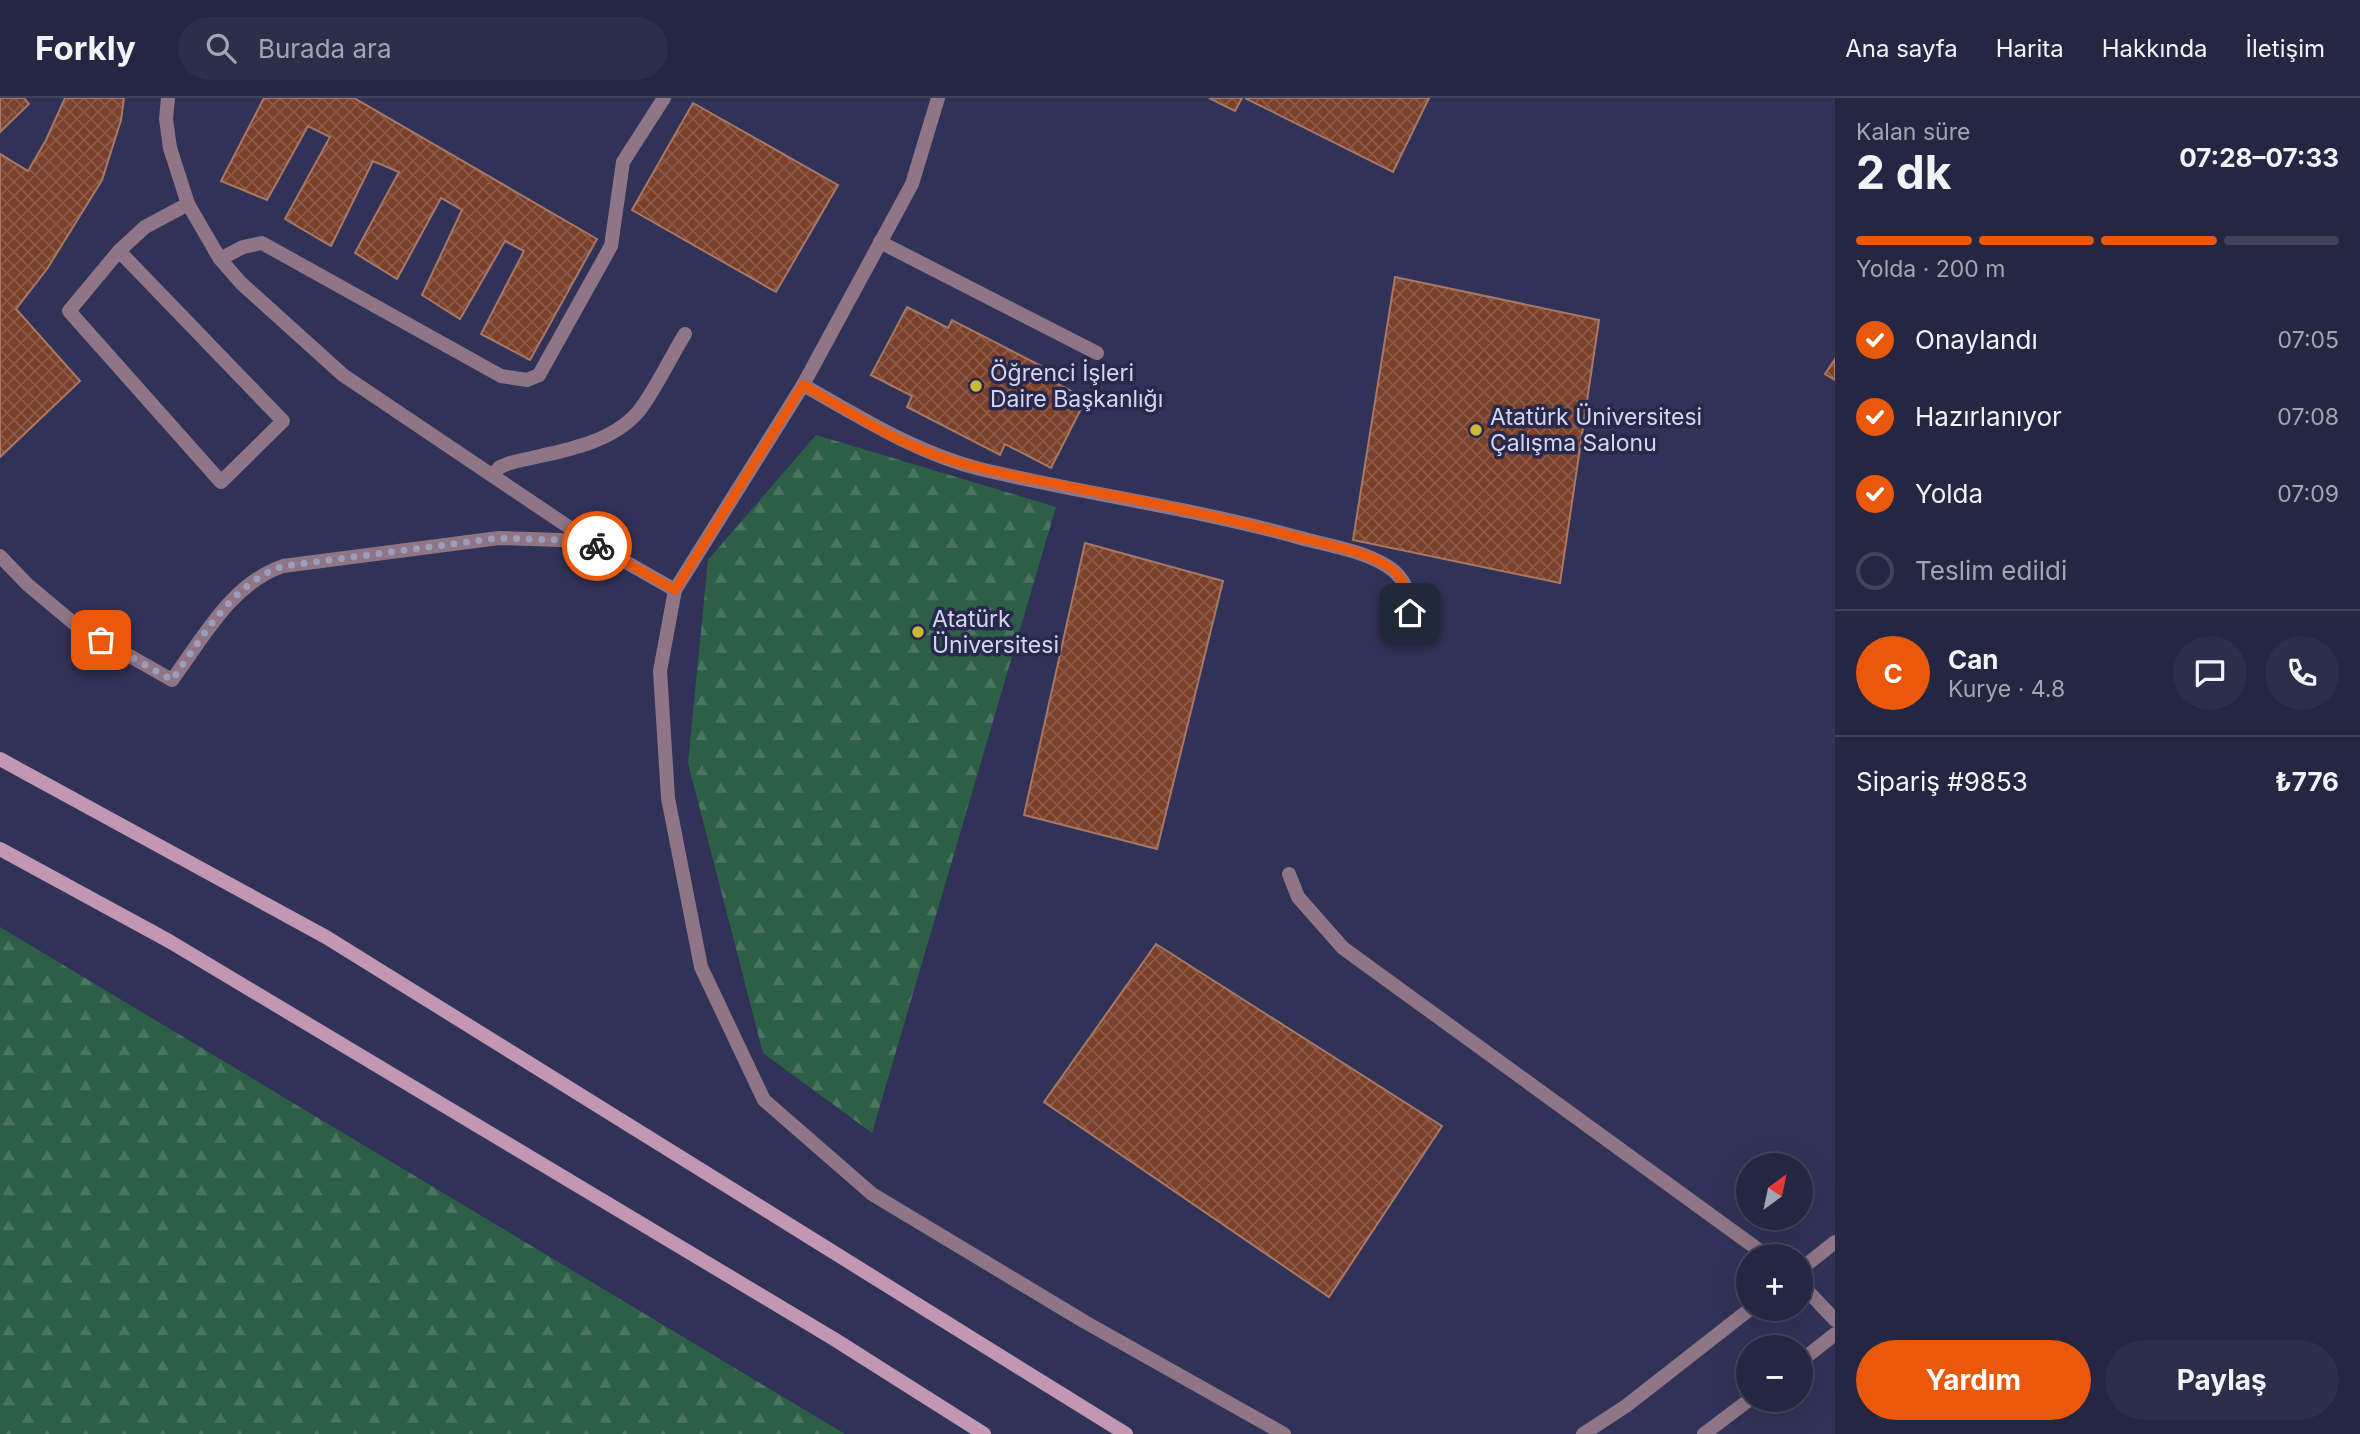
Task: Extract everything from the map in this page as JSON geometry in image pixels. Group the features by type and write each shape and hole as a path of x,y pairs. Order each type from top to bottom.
{"main road":[{"path":"0,759 326,937 1126,1434"},
{"path":"0,849 169,941 834,1339 984,1434"}],"street":[{"path":"168,98 166,119 170,148 188,204 220,259 241,283 344,375 589,541 675,590"},
{"path":"220,259 243,247 262,243 501,376 527,380 539,374 611,246 623,162 664,98"},
{"path":"938,98 912,184 803,385 675,590 660,671 668,798 701,967 764,1100 872,1194 1085,1322 1284,1434"},
{"path":"119,251 283,421 221,482 69,311 119,251 145,227 188,204"},
{"path":"880,242 1097,353"},
{"path":"492,475 500,467 510,463 595,441 620,429 639,412 685,334"},
{"path":"803,385 908,443 946,459 1264,528 1347,550 1381,563 1404,582 1410,603 1409,627"},
{"path":"0,556 28,585 78,626 172,680 237,592 254,578 283,566 499,538 589,541"},
{"path":"1289,874 1298,897 1343,948 1750,1244"},
{"path":"1813,1259 1835,1242"},
{"path":"1813,1297 1835,1321"},
{"path":"1583,1434 1626,1406 1736,1320"},
{"path":"1813,1351 1835,1334"},
{"path":"1704,1434 1736,1410"}],"green space":[{"path":"816,435 1056,507 872,1133 763,1053 688,763 708,560"},
{"path":"0,927 845,1434 0,1434"}],"building":[{"path":"0,98 24,98 29,104 0,132"},
{"path":"65,98 124,98 121,120 102,180 47,269 16,309 80,381 0,457 0,154 28,171"},
{"path":"264,98 354,98 597,239 530,360 481,334 524,251 505,241 460,319 422,295 462,210 441,198 397,279 355,253 399,172 373,161 331,246 285,219 330,137 308,126 267,200 221,181"},
{"path":"1209,98 1242,98 1235,111"},
{"path":"1245,98 1429,98 1393,172"},
{"path":"693,103 838,185 776,292 632,210"},
{"name":"Atatürk Üniversitesi Çalışma Salonu","path":"1395,277 1599,320 1560,583 1353,540"},
{"name":"Öğrenci İşleri Daire Başkanlığı","path":"907,307 948,328 952,320 1043,367 1039,374 1086,399 1051,468 1005,444 1000,455 907,407 912,396 871,375"},
{"path":"1835,359 1835,380 1825,374"},
{"path":"1085,543 1223,581 1157,849 1024,815"},
{"path":"1156,944 1442,1126 1329,1297 1044,1102"}],"way so far":[{"path":"101,640 172,680 237,592 254,578 283,566 499,538 589,541 597,546"}],"place":[{"name":"Öğrenci İşleri Daire Başkanlığı","path":"976,386"},
{"name":"Atatürk Üniversitesi Çalışma Salonu","path":"1476,430"},
{"name":"Atatürk Üniversitesi","path":"918,632"}],"route":[{"path":"597,546 675,590 803,385 871,424 946,459 1171,506 1347,550 1381,563 1397,574 1408,592 1410,613"}]}
